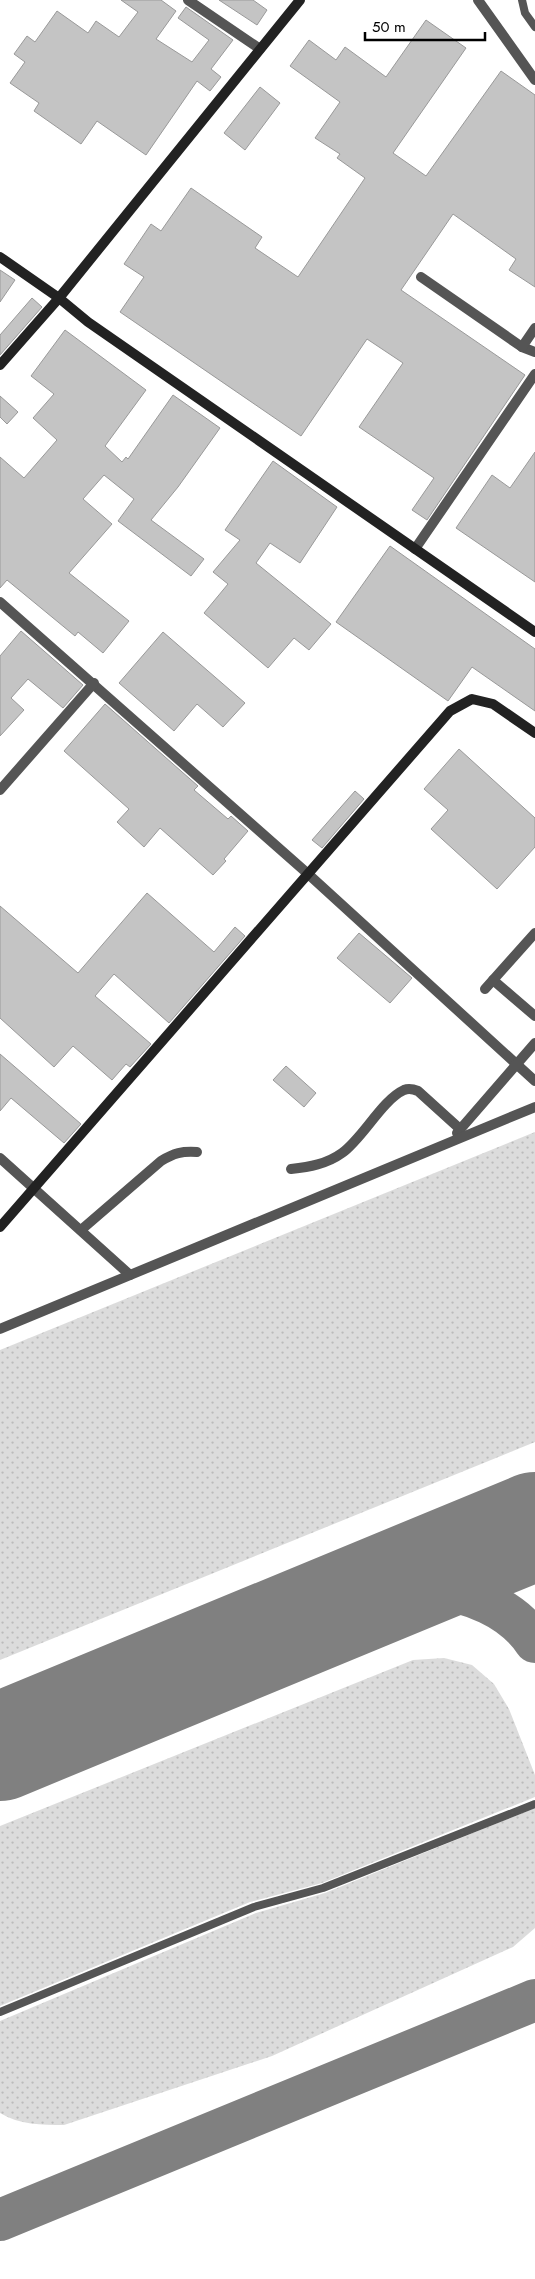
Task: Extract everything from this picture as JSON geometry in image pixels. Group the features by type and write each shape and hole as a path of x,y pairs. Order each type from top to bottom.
{"street":[{"path":"188,0 260,50"},
{"path":"0,365 59,298 300,0"},
{"path":"478,0 535,80"},
{"path":"0,257 59,298 88,322 535,632"},
{"path":"421,277 522,347 535,352"},
{"path":"522,347 535,328"},
{"path":"415,549 535,374"},
{"path":"0,602 307,873 515,1065 535,1081"},
{"path":"0,790 94,683"},
{"path":"0,1227 450,711 472,699 493,704 535,733"},
{"path":"485,989 535,933"},
{"path":"493,980 535,1016"},
{"path":"452,1140 535,1043"},
{"path":"291,1169 310,1167 327,1162 342,1153 393,1098 404,1090 411,1088 418,1091 460,1129"},
{"path":"0,1329 535,1107"},
{"path":"81,1230 161,1161 182,1151 197,1152"},
{"path":"0,1158 130,1275"}],"lane":[{"path":"522,0 525,13 535,27"},
{"path":"0,2012 254,1907 323,1888 535,1804"}],"shaded area":[{"path":"535,1132 535,1442 0,1660 0,1350"},
{"path":"444,1658 472,1665 494,1684 509,1709 535,1775 535,1797 322,1883 250,1902 0,2006 0,1826 413,1660"},
{"path":"535,1808 535,1928 513,1947 272,2056 64,2125 23,2122 0,2113 0,2021 256,1913 325,1893"}],"building":[{"path":"121,0 161,0 176,11 156,39 192,62 209,40 178,18 186,7 233,40 211,69 221,77 210,91 197,81 146,155 97,121 81,144 34,111 39,103 10,83 25,62 14,54 27,36 35,42 57,11 88,33 96,21 119,37 138,12"},
{"path":"219,0 253,0 267,10 257,25"},
{"path":"426,20 466,48 393,153 426,176 501,71 535,95 535,287 509,270 516,259 453,214 401,290 525,375 427,520 412,510 434,478 359,427 403,363 367,339 301,436 120,312 144,277 124,264 151,224 161,231 191,188 262,237 255,248 298,277 365,178 337,158 340,154 315,138 340,102 290,66 309,40 336,60 345,47 386,77"},
{"path":"260,87 280,103 245,150 224,133"},
{"path":"0,270 15,280 0,302"},
{"path":"32,298 42,307 0,355 0,335"},
{"path":"65,330 146,390 105,446 122,462 126,457 128,459 173,395 220,428 178,487 151,520 204,559 191,576 118,521 134,499 104,475 83,499 112,524 69,573 129,621 103,653 78,632 75,636 7,580 0,588 0,457 24,478 57,440 33,418 54,394 31,376"},
{"path":"0,396 18,412 7,424 0,417"},
{"path":"535,452 535,582 456,528 492,475 510,488"},
{"path":"273,461 337,507 300,563 270,543 256,563 331,624 309,650 294,638 268,668 204,613 228,584 213,572 240,540 225,530"},
{"path":"390,546 535,649 535,711 472,667 448,701 336,622"},
{"path":"21,631 83,685 63,708 28,679 11,698 24,710 0,736 0,656"},
{"path":"163,632 245,703 223,727 197,704 174,731 119,683"},
{"path":"105,704 198,786 194,790 228,819 231,816 248,831 213,875 160,828 144,847 117,822 129,809 64,751"},
{"path":"459,749 535,818 535,847 497,889 431,829 448,810 424,789"},
{"path":"355,791 364,799 322,848 312,840"},
{"path":"147,893 214,952 235,927 245,936 169,1023 114,974 95,996 151,1044 130,1067 126,1064 112,1080 73,1046 54,1067 0,1018 0,906 78,973"},
{"path":"359,933 412,978 390,1003 337,958"},
{"path":"0,1054 81,1124 64,1143 11,1098 0,1111"},
{"path":"286,1066 316,1093 304,1107 273,1080"}],"taxiway":[{"path":"371,1594 416,1588 444,1589 458,1592 502,1610 520,1624 535,1642"},
{"path":"0,2220 535,2000"}],"runway":[{"path":"0,1747 535,1526"}]}
